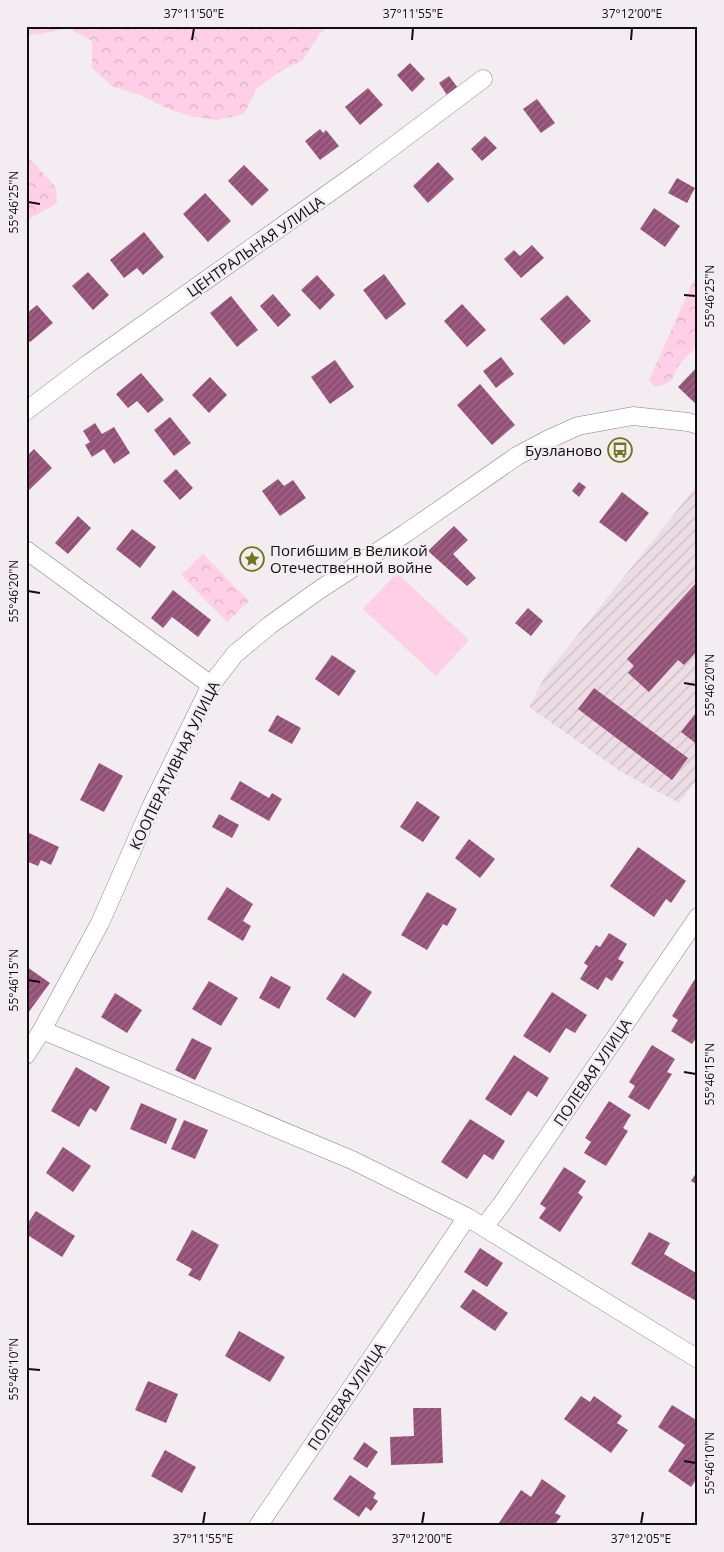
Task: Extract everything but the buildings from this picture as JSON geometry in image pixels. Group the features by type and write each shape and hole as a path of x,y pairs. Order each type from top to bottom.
{"street":[{"name":"ЦЕНТРАЛЬНАЯ УЛИЦА","path":"26,411 88,364 367,166 483,79"},
{"name":"КООПЕРАТИВНАЯ УЛИЦА","path":"26,1055 42,1030 100,923 152,805 210,685 236,654 270,625 319,590 406,533 517,456 547,440 578,426 633,416 698,425"},
{"path":"26,550 210,685"},
{"name":"ПОЛЕВАЯ УЛИЦА","path":"484,1227 698,917"},
{"path":"42,1030 352,1160 467,1217 698,1359"},
{"name":"ПОЛЕВАЯ УЛИЦА","path":"258,1526 467,1217"}],"shaded area":[{"path":"698,484 698,778 679,803 623,773 529,707 545,676"}],"green space":[{"path":"26,26 328,26 317,37 303,60 279,72 256,89 244,114 217,120 190,116 164,107 140,95 113,87 92,68 92,41 68,28 26,35"},
{"path":"26,155 56,187 57,203 26,221"},
{"path":"698,271 698,345 679,365 671,381 663,385 654,386 649,380"},
{"path":"203,554 249,601 227,622 181,575"},
{"path":"397,573 469,640 436,676 363,609"}],"place":[{"name":"Бузланово","path":"620,450"},
{"name":"Погибшим в Великой Отечественной войне","path":"252,559"}]}
